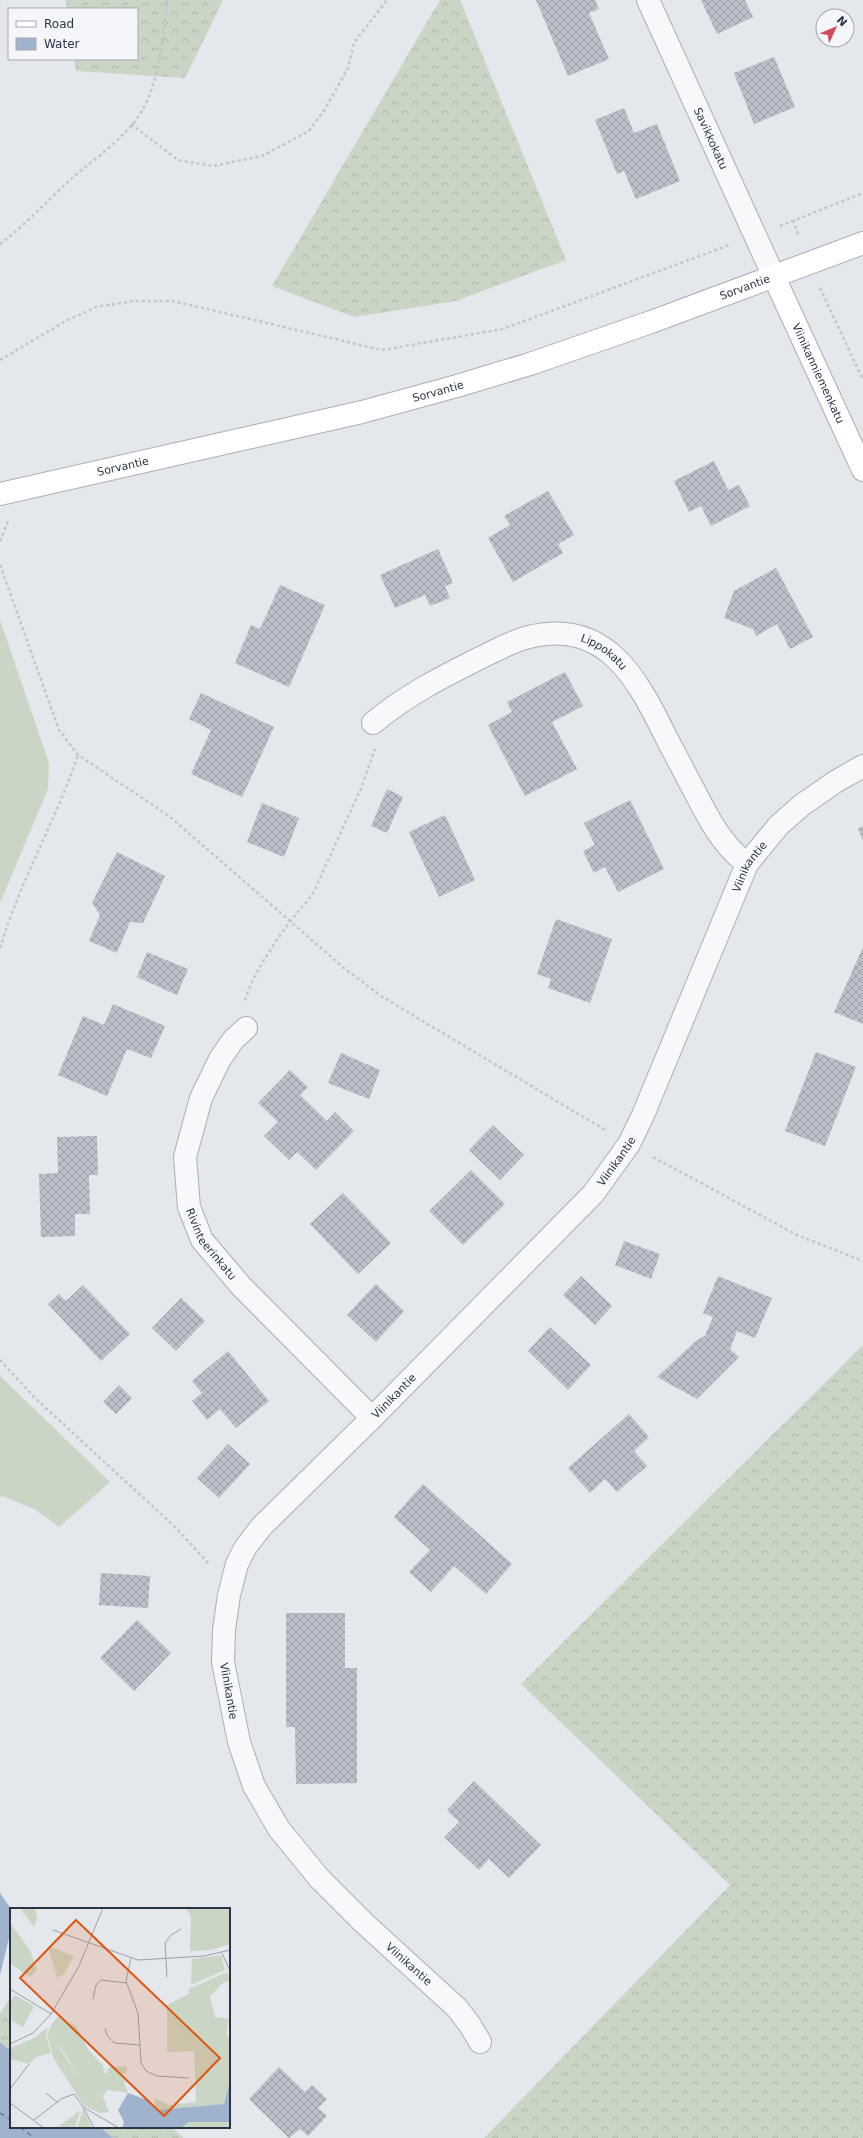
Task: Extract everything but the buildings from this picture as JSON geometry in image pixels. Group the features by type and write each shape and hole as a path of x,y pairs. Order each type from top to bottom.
{"main road":[{"name":"Sorvantie","path":"0,494 362,412 458,386 530,364 774,277 863,243"},
{"name":"Viinikanniemenkatu","path":"774,277 863,470"}],"street":[{"name":"Savikkokatu","path":"648,0 754,236 774,277"},
{"name":"Lippokatu","path":"374,723 405,699 421,689 510,644 528,637 544,634 563,634 582,637 612,653 633,676 646,697 710,822 721,839 734,854 747,864"},
{"name":"Viinikantie","path":"480,2042 457,2008 364,1923 319,1878 279,1829 254,1786 239,1742 223,1662 224,1630 233,1578 245,1548 262,1526 372,1418 593,1194 629,1144 643,1115 747,864 779,826 802,805 835,782 863,766"},
{"name":"Rivinteerinkatu","path":"246,1028 233,1040 220,1059 201,1098 185,1157 189,1207 202,1240 241,1286 372,1418"}],"path":[{"path":"0,244 20,229 69,181 120,138 143,110 152,87 163,36 167,0"},
{"path":"131,124 178,160 213,166 262,156 309,131 325,108 348,68 354,43 387,0"},
{"path":"0,360 64,322 96,307 133,301 173,301 382,350 503,330 754,236 863,193"},
{"path":"794,220 809,264 863,380"},
{"path":"0,565 59,730 78,755 169,816 344,968 381,996 629,1144 797,1235 863,1261"},
{"path":"246,1028 243,1006 250,987 291,922 307,903 362,788 374,754 377,737 374,723"},
{"path":"0,948 9,917 65,792 78,755"},
{"path":"0,1360 35,1398 174,1526 210,1566 233,1578"}],"green space":[{"path":"66,0 223,0 185,78 76,71 74,60 138,60 138,8 67,8"},
{"path":"440,0 460,0 566,260 456,301 354,317 272,286"},
{"path":"0,620 49,763 48,789 0,903"},
{"path":"863,1345 863,2138 484,2138 730,1885 521,1684"},
{"path":"0,1376 110,1482 59,1527 36,1510 3,1496 0,1497"},
{"path":"10,1999 10,2050 0,2042 0,2013"},
{"path":"101,2128 172,2128 184,2138 113,2138"}],"water":[{"path":"0,1893 10,1908 10,1934 0,1975"},
{"path":"0,2042 10,2050 10,2128 101,2128 113,2138 0,2138"}],"ferry route":[{"path":"0,2113 10,2119"},
{"path":"21,2128 34,2138"}]}
